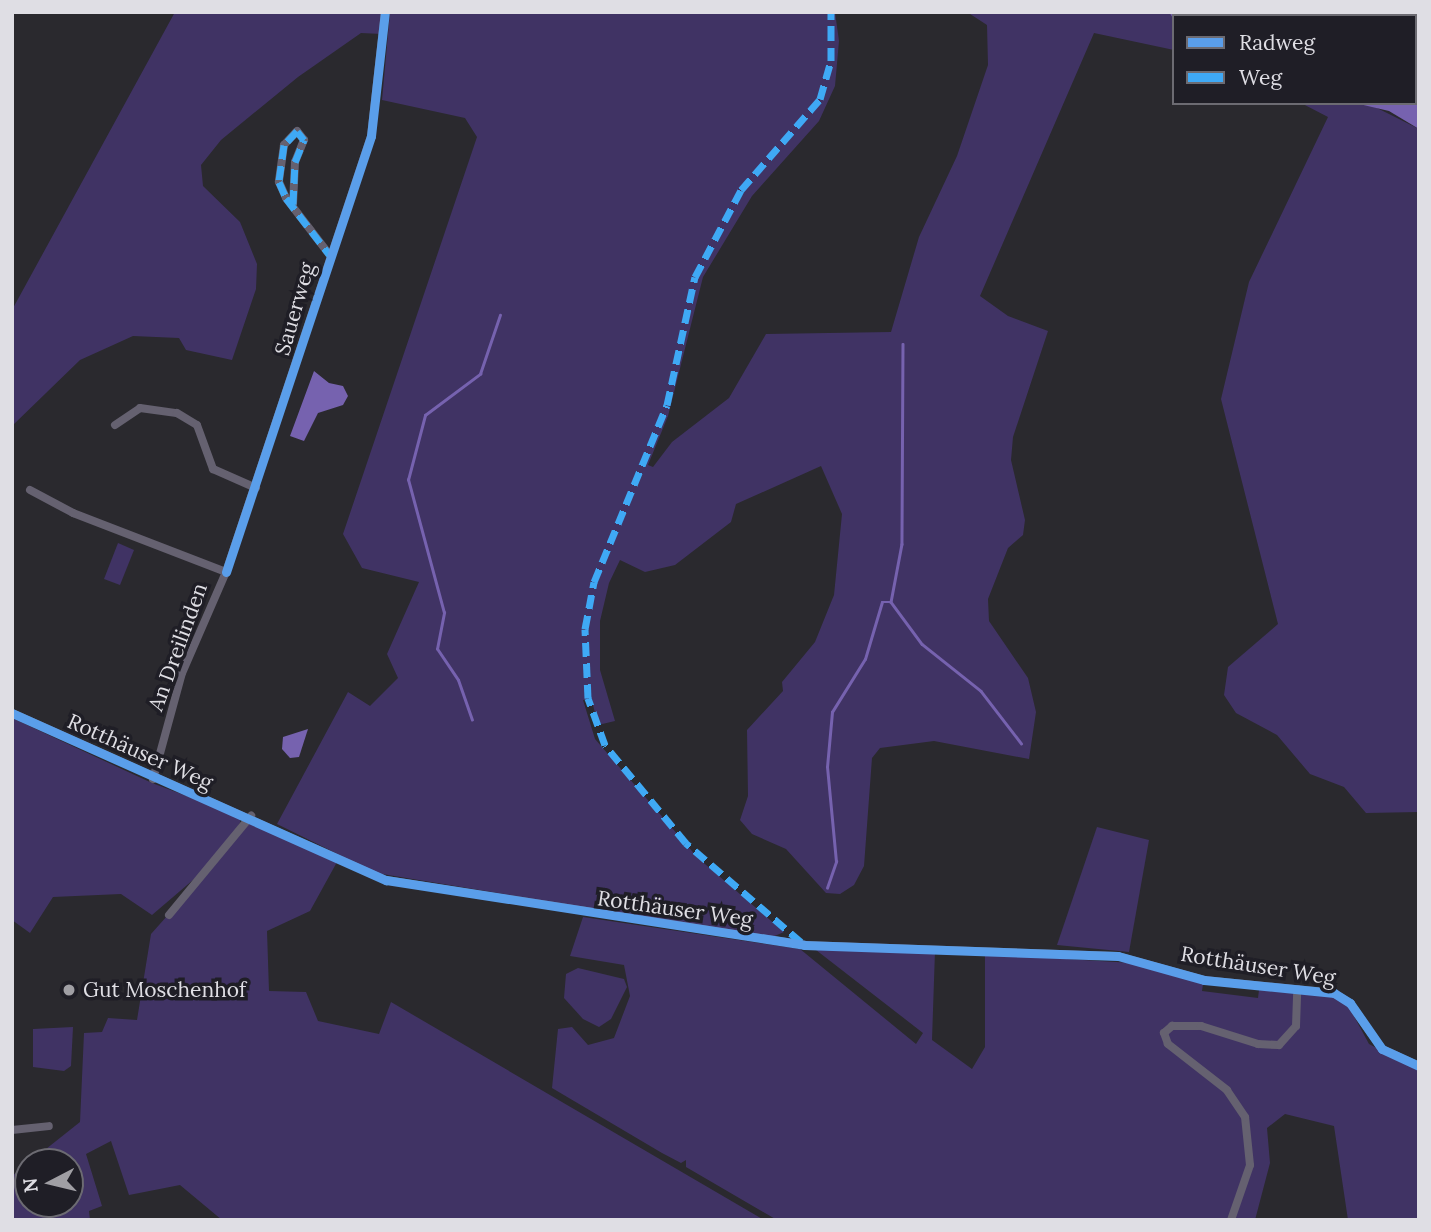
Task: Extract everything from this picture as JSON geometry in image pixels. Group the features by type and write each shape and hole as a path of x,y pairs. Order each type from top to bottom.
{"street":[{"name":"Sauerweg","path":"226,572 318,307 329,254 340,241 371,136 385,12"},
{"path":"293,204 295,162 304,140 297,131 284,145 278,172 283,192 329,254"},
{"path":"115,425 140,408 177,413 197,425 213,469 256,488"},
{"name":"An Dreilinden","path":"30,490 73,513 226,572 182,674 153,779"},
{"name":"Rotthäuser Weg","path":"12,713 153,779 251,816 386,880 651,925 804,945 1118,956 1204,980 1340,995 1382,1049 1419,1066"},
{"path":"169,915 251,816"},
{"path":"1231,1220 1250,1165 1245,1117 1227,1090 1168,1044 1164,1033 1172,1026 1200,1026 1258,1044 1279,1045 1296,1026 1297,989"},
{"path":"12,1130 49,1126"}],"shaded area":[{"path":"175,12 382,12 382,34 361,33 298,77 221,140 201,165 203,186 240,222 257,264 256,289 232,360 186,350 179,338 133,336 80,360 12,426 12,310"},
{"path":"390,12 835,12 839,41 835,86 819,121 752,196 703,277 668,416 648,465 653,467 672,442 729,398 766,334 891,332 919,237 957,156 988,65 987,25 967,12 1169,12 1172,17 1172,50 1094,33 980,296 1008,316 1048,331 1013,437 1011,460 1025,520 1023,535 1008,548 988,599 989,621 1028,678 1036,712 1029,759 934,741 880,748 872,758 864,866 854,885 840,894 826,893 786,849 752,834 740,820 748,796 747,730 783,691 782,682 815,642 834,595 842,514 821,466 736,504 731,522 675,565 645,572 620,560 609,583 600,621 600,670 615,721 598,725 592,701 583,700 595,739 698,858 784,932 770,938 376,873 277,824 348,692 370,706 398,678 387,654 419,582 362,568 343,534 477,137 465,118 382,100"},
{"path":"1169,12 1306,14 1172,14 1172,17"},
{"path":"1300,12 1419,12 1419,66 1417,14"},
{"path":"1417,98 1419,129 1389,111 1364,105 1417,105"},
{"path":"1305,105 1371,105 1419,129 1419,812 1366,813 1344,787 1310,774 1277,735 1236,713 1224,695 1228,667 1278,624 1221,399 1249,282 1328,117"},
{"path":"314,371 329,383 343,386 348,396 343,405 318,413 304,441 290,436"},
{"path":"118,543 134,550 120,585 104,579"},
{"path":"12,718 152,783 240,816 240,823 214,862 152,915 121,894 53,897 30,933 12,920"},
{"path":"308,729 299,757 290,758 282,749 283,737"},
{"path":"250,823 337,862 310,911 267,931 269,991 306,992 318,1021 379,1034 391,1002 764,1220 222,1220 180,1185 129,1195 111,1141 86,1154 102,1206 89,1211 90,1220 12,1220 14,1174 14,1218 84,1218 84,1148 48,1148 80,1122 84,1033 102,1032 108,1018 137,1020 151,934"},
{"path":"1097,827 1149,840 1129,952 1057,945"},
{"path":"583,917 800,949 916,1044 923,1033 816,950 935,951 932,1040 972,1069 985,1047 985,954 1133,963 1203,984 1202,991 1258,998 1259,990 1332,996 1348,1005 1369,1044 1419,1070 1419,1220 1348,1220 1334,1126 1285,1114 1267,1128 1270,1163 1255,1220 777,1220 686,1167 686,1160 681,1163 662,1153 552,1088 558,1029 572,1027 588,1045 614,1038 630,996 624,965 570,956"},
{"path":"578,968 624,979 627,987 611,1019 599,1027 583,1019 564,998 566,974"},
{"path":"73,1027 71,1066 64,1071 33,1067 33,1029"}],"waterway":[{"path":"472,720 458,680 437,649 444,613 408,480 425,415 480,374 500,315"},
{"path":"903,344 902,544 891,602 922,644 981,691 1021,743"},
{"path":"827,888 836,862 827,767 832,712 865,659 882,602 891,602"}],"marked path":[{"path":"801,942 686,843 605,745 588,698 585,629 594,582 667,405 695,277 741,190 820,99 831,61 831,12"},
{"path":"293,204 295,162 304,140 297,131 284,145 279,182 286,198 329,254"}],"cycle path":[{"path":"226,572 371,136 385,12"},
{"path":"12,713 386,880 804,945 1118,956 1204,980 1334,993 1350,1003 1382,1049 1419,1066"}],"place":[{"name":"Gut Moschenhof","path":"69,990"}]}
